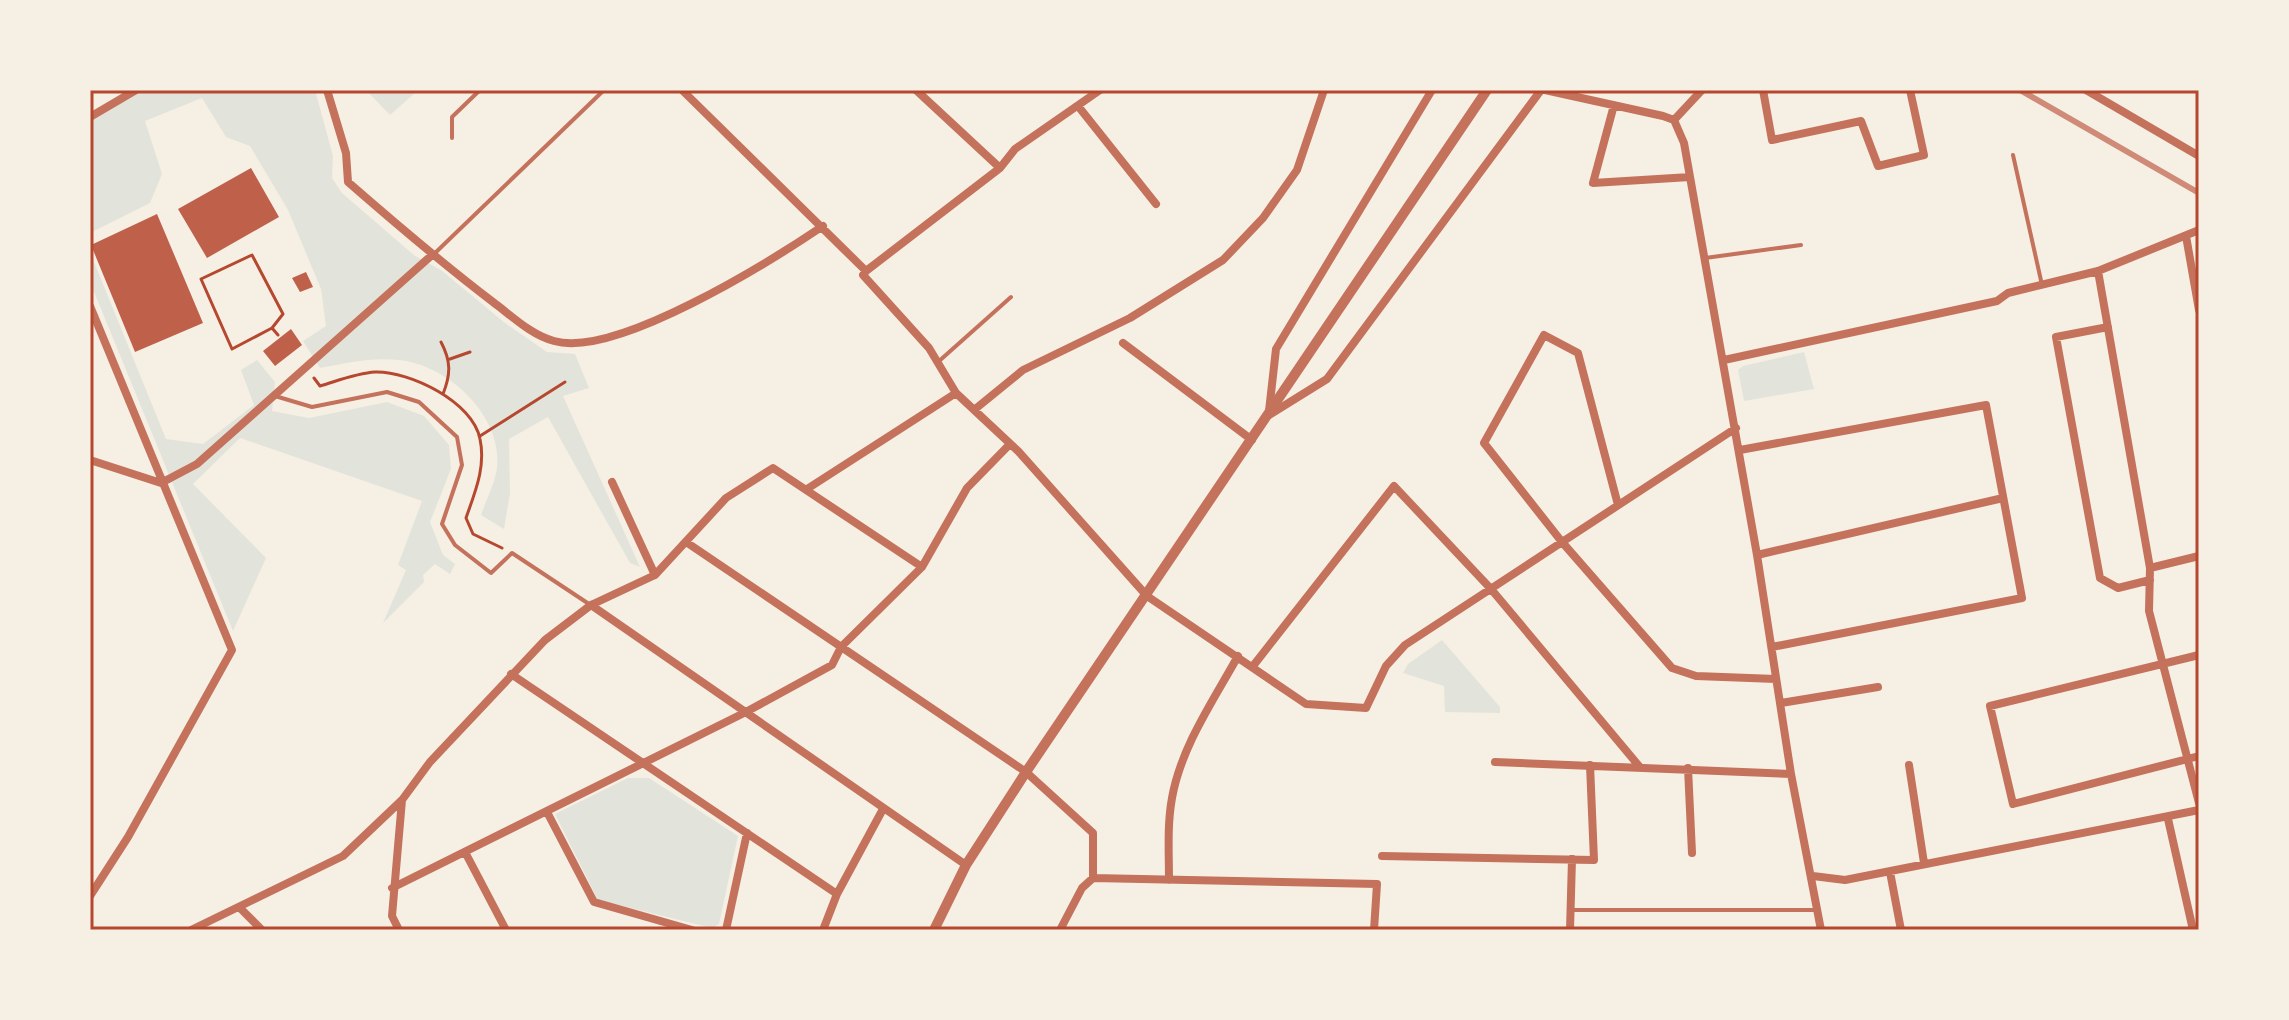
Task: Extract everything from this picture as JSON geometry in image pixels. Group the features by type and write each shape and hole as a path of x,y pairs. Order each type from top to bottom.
{"street":[{"path":"90,117 136,90"},
{"path":"339,90 328,94 346,153 348,182 432,255 533,332 570,344 643,327 783,253 823,226"},
{"path":"682,90 866,271"},
{"path":"916,90 1000,168"},
{"path":"1100,90 1015,149 1000,168 863,275 938,362 956,393 1010,444 1147,596 1306,704 1366,708 1386,666 1405,645 1736,428"},
{"path":"974,410 1023,370 1130,318 1223,260 1263,218 1297,170 1324,90"},
{"path":"1268,416 1276,349 1432,90"},
{"path":"934,930 966,865 1026,772 1487,90"},
{"path":"1268,416 1327,379 1543,90 1674,120"},
{"path":"1674,120 1702,90"},
{"path":"1763,90 1772,140 1861,121 1878,166 1924,155 1910,90"},
{"path":"2086,90 2199,156"},
{"path":"1614,105 1593,183 1690,177"},
{"path":"1078,106 1156,204"},
{"path":"1674,120 1684,143 1724,360 1791,774 1821,930"},
{"path":"1724,360 1982,304 2098,271 2199,230"},
{"path":"2186,236 2199,310"},
{"path":"90,460 161,483 197,464 432,255"},
{"path":"2098,271 2150,568 2149,611 2199,803"},
{"path":"90,306 232,650 128,837 90,896"},
{"path":"2108,327 2056,337 2100,578 2118,588 2150,580"},
{"path":"1618,505 1578,353 1544,335 1484,443 1562,542 1672,668 1696,676 1776,679"},
{"path":"1123,343 1252,440"},
{"path":"807,489 956,393"},
{"path":"1740,450 1986,405 2022,598 1772,647"},
{"path":"392,888 547,812 640,762 744,713 832,665 841,647 922,567 967,488 1010,444"},
{"path":"191,930 343,856 402,800 430,762 545,640 591,605 655,575 726,498 773,468 922,567"},
{"path":"612,482 655,575"},
{"path":"1253,666 1394,486 1491,589 1639,766"},
{"path":"1757,555 2003,498"},
{"path":"686,542 1026,772 1093,833 1093,878"},
{"path":"2150,568 2199,556"},
{"path":"591,605 966,865"},
{"path":"2199,655 1990,706 2013,804 2199,756"},
{"path":"1169,880 1168,828 1173,794 1190,744 1238,656"},
{"path":"511,674 837,894"},
{"path":"1781,703 1878,687"},
{"path":"1495,762 1791,774"},
{"path":"1382,856 1594,860 1590,765"},
{"path":"1909,765 1924,863"},
{"path":"1688,768 1692,853"},
{"path":"399,930 392,916 392,888 402,800"},
{"path":"823,930 837,894 883,809"},
{"path":"1813,876 1845,880 2145,819 2168,819 2199,810"},
{"path":"547,812 594,902 692,930"},
{"path":"2168,819 2193,930"},
{"path":"726,930 747,833"},
{"path":"465,852 506,930"},
{"path":"1570,930 1572,859"},
{"path":"1890,872 1901,930"},
{"path":"1060,930 1082,888 1093,878 1377,884 1374,930"},
{"path":"240,908 262,930"}],"lane":[{"path":"452,138 452,117 480,90"},
{"path":"432,255 602,92"},
{"path":"2013,155 2042,285"},
{"path":"1705,258 1801,245"},
{"path":"938,362 1011,297"},
{"path":"275,396 312,407 387,392 419,402 457,437 462,465 442,524 455,545 491,573 512,553 591,605"},
{"path":"1570,910 1818,910"}],"path":[{"path":"252,255 283,314 272,328 232,349 201,279 252,255"},
{"path":"272,328 278,335"},
{"path":"441,342 450,359 449,378 443,394"},
{"path":"450,359 470,352"},
{"path":"305,370 320,386 374,372 404,376 443,394 462,409 480,436 482,473 466,518 473,534 512,553"},
{"path":"480,436 565,382"}],"shaded area":[{"path":"135,90 315,90 333,156 332,178 342,193 415,256 441,270 505,323 547,352 575,354 589,388 563,396 640,567 630,563 548,417 509,439 510,493 504,529 481,515 497,468 497,449 482,412 469,396 436,372 399,360 369,360 320,368 303,341 326,326 321,289 288,210 250,146 226,137 202,98 145,121 162,174 150,203 90,233 90,114"},
{"path":"366,90 411,90 415,93 390,115"},
{"path":"90,252 166,439 203,444 254,405 241,370 257,360 275,382 272,411 309,418 387,402 424,416 449,445 451,469 430,522 443,555 455,564 450,574 435,564 423,575 424,582 383,623 406,570 398,565 422,501 240,438 193,484 266,558 233,631 90,282"},
{"path":"1804,352 1814,389 1744,401 1738,370 1743,366"},
{"path":"1442,640 1500,707 1500,713 1445,712 1444,686 1403,673 1408,664"},
{"path":"628,778 649,778 738,836 719,924 712,928 598,900 555,814"}],"building":[{"path":"251,168 279,217 207,258 178,209"},
{"path":"157,214 203,323 135,352 91,245"},
{"path":"306,272 313,287 300,292 292,278"},
{"path":"291,329 302,345 275,366 263,351"}],"railway":[{"path":"2020,90 2199,193"}]}
